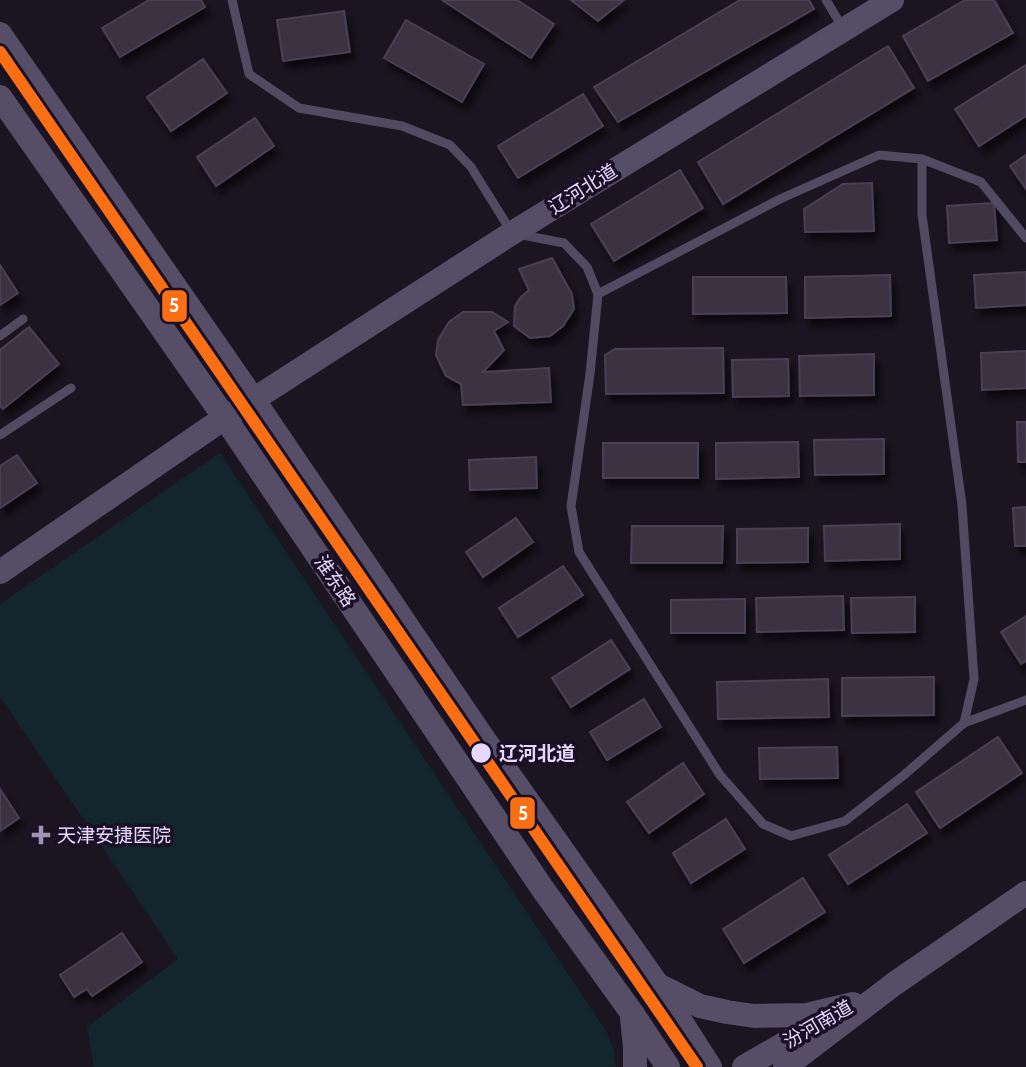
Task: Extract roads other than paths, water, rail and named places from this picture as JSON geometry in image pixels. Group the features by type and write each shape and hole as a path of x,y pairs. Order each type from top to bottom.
{"main road":[{"name":"辽河北道","path":"0,572 225,418 512,233 892,0"},
{"name":"淮东路","path":"0,34 481,735 656,984 710,1067"},
{"name":"淮东路","path":"0,97 225,418 542,888 668,1067"},
{"name":"汾河南道","path":"785,1067 894,984 1026,893"},
{"path":"656,984 699,1006 754,1016 807,1015 853,1004"},
{"name":"汾河南道","path":"744,1067 853,1004 894,984"},
{"path":"632,1013 635,1067"},
{"path":"809,1067 828,1032"}],"lane":[{"path":"232,0 249,74 299,108 402,126 450,145 471,167 512,233 564,243 587,267 598,294 572,506 579,552 720,775 762,824 791,836 845,821 964,723 1026,700"},
{"path":"826,0 844,29"},
{"path":"598,294 780,199 879,155 922,159 981,182 1026,238"},
{"path":"922,159 922,215 962,505 974,679 964,723"},
{"path":"0,336 23,318"},
{"path":"0,435 71,388"}],"place":[{"name":"辽河北道","path":"481,753"},
{"name":"天津安捷医院","path":"41,835"}]}
